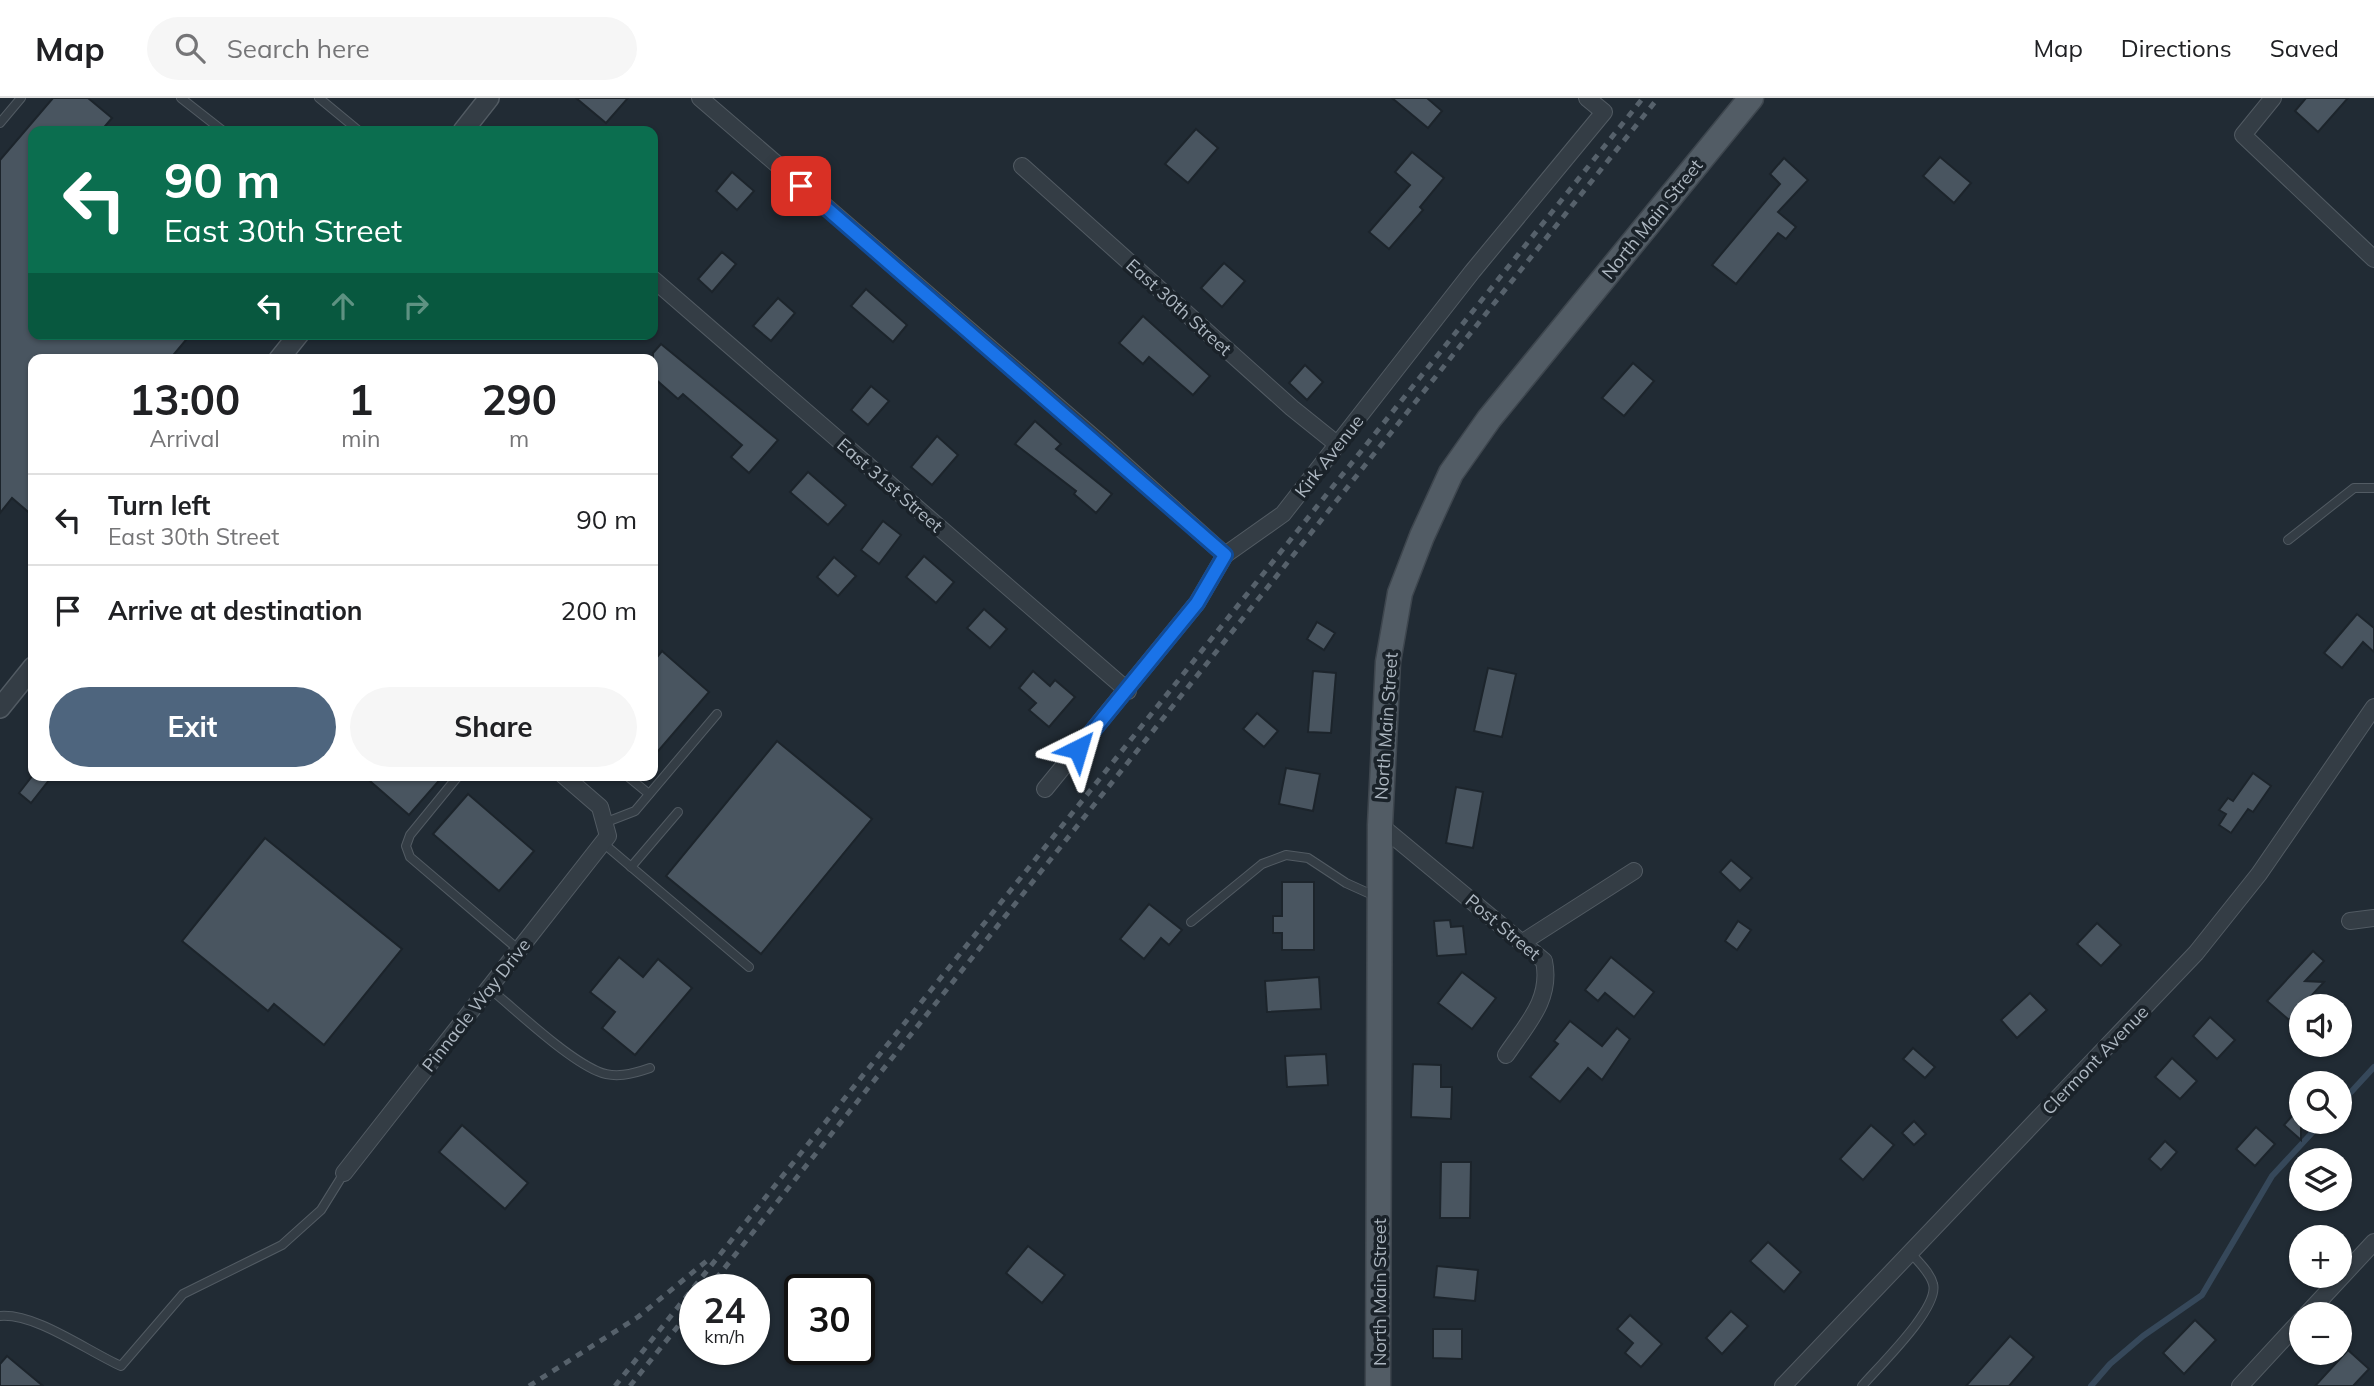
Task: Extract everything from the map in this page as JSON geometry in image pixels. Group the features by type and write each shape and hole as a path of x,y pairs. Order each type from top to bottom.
{"main road":[{"name":"North Main Street","path":"1378,1386 1380,825 1388,662 1400,593 1451,473 1489,419 1751,98"}],"street":[{"path":"473,126 489,98"},
{"path":"700,98 1106,448 1225,555"},
{"name":"Kirk Avenue","path":"1045,789 1128,691 1197,603 1225,555 1283,514 1472,272 1604,112 1587,98"},
{"path":"2273,98 2243,135 2374,259"},
{"name":"East 30th Street","path":"1022,166 1292,408 1338,445"},
{"name":"East 31st Street","path":"658,283 1128,691"},
{"path":"283,354 294,340"},
{"path":"0,708 28,673"},
{"name":"Clermont Avenue","path":"1783,1386 2196,953 2259,874 2374,707"},
{"path":"570,781 600,807 605,834"},
{"name":"Post Street","path":"1380,825 1544,961 1548,979 1545,997 1506,1055"},
{"name":"Pinnacle Way Drive","path":"344,1173 519,950 605,834"},
{"path":"1523,942 1634,871"},
{"path":"2350,921 2374,918"},
{"path":"2318,1302 2374,1242"},
{"path":"2240,1386 2289,1333"}],"lane":[{"path":"0,123 20,98"},
{"path":"181,98 217,126"},
{"path":"319,98 353,126"},
{"path":"2288,540 2354,488 2374,488"},
{"path":"717,714 635,811 605,834 631,867 749,967"},
{"path":"454,781 410,835 406,846 410,857 519,950"},
{"path":"633,781 649,794"},
{"path":"631,867 678,811"},
{"path":"1191,922 1262,864 1286,855 1308,858 1346,883 1380,898"},
{"path":"489,988 547,1036 597,1071 615,1076 650,1068"},
{"path":"0,1316 9,1315 53,1330 90,1353 121,1366 183,1294 282,1245 321,1210 344,1173"},
{"path":"1862,1386 1934,1297 1933,1284 1911,1253"}],"building":[{"path":"53,98 88,98 112,118 105,126 29,126"},
{"path":"576,98 628,98 606,123"},
{"path":"1392,98 1427,98 1442,111 1428,128"},
{"path":"2306,98 2348,98 2318,132 2295,111"},
{"path":"28,127 28,340 186,340 174,354 28,354 28,512 12,498 0,513 0,160"},
{"path":"1196,129 1218,148 1188,183 1165,164"},
{"path":"1412,152 1444,178 1420,207 1423,210 1389,249 1369,232 1410,185 1395,172"},
{"path":"1940,157 1971,183 1954,203 1923,176"},
{"path":"1784,158 1808,180 1778,212 1796,227 1786,239 1778,233 1736,284 1712,265 1780,184 1770,174"},
{"path":"732,172 754,191 737,210 716,191"},
{"path":"722,252 736,264 712,292 698,279"},
{"path":"1224,263 1245,281 1222,307 1201,288"},
{"path":"866,289 907,325 893,342 851,306"},
{"path":"778,298 795,313 771,341 753,326"},
{"path":"1143,316 1210,376 1193,395 1149,357 1143,364 1119,343"},
{"path":"661,344 778,440 749,473 731,457 742,445 683,394 678,399 658,381 658,354 653,353"},
{"path":"1633,363 1654,381 1624,416 1602,398"},
{"path":"1305,365 1323,382 1307,400 1289,383"},
{"path":"871,386 889,401 868,425 851,410"},
{"path":"1035,421 1061,444 1056,449 1112,494 1096,513 1074,494 1076,491 1015,444"},
{"path":"937,436 958,455 932,485 911,467"},
{"path":"808,472 846,505 828,525 790,492"},
{"path":"883,521 901,535 879,564 861,550"},
{"path":"924,556 954,582 936,603 906,577"},
{"path":"834,557 856,576 838,596 817,577"},
{"path":"984,609 1007,629 990,648 967,628"},
{"path":"2357,614 2374,628 2374,652 2363,642 2342,668 2324,653"},
{"path":"1317,622 1335,633 1324,650 1307,639"},
{"path":"662,651 709,692 658,751 658,656"},
{"path":"1488,668 1516,674 1502,737 1474,731"},
{"path":"1033,671 1050,686 1055,680 1075,697 1049,727 1029,710 1036,703 1019,688"},
{"path":"1313,671 1336,673 1331,733 1308,732"},
{"path":"1257,713 1278,731 1264,747 1243,729"},
{"path":"777,741 872,819 761,954 666,876"},
{"path":"1286,768 1320,774 1313,811 1279,804"},
{"path":"2253,773 2271,786 2253,812 2248,809 2231,833 2219,825 2226,814 2219,810 2228,798 2233,801"},
{"path":"28,781 48,781 31,803 19,793"},
{"path":"370,781 439,781 409,815"},
{"path":"1456,787 1483,792 1473,848 1446,843"},
{"path":"468,794 534,851 499,891 433,834"},
{"path":"265,838 402,949 324,1045 274,1004 268,1011 182,941"},
{"path":"1731,860 1752,878 1740,891 1720,872"},
{"path":"1282,882 1314,882 1314,950 1282,950 1282,933 1273,933 1273,916 1282,916"},
{"path":"1149,904 1182,930 1169,945 1161,938 1144,959 1120,939"},
{"path":"1450,920 1451,927 1463,926 1466,954 1437,956 1434,921"},
{"path":"1738,921 1751,930 1737,950 1725,941"},
{"path":"2097,923 2121,945 2101,966 2077,944"},
{"path":"2313,951 2324,961 2305,981 2324,982 2313,994 2289,994 2289,1020 2267,1001"},
{"path":"619,957 643,977 658,959 692,988 635,1055 602,1028 615,1012 590,992"},
{"path":"1611,957 1654,992 1634,1017 1605,993 1598,1001 1585,990"},
{"path":"1462,972 1496,998 1472,1029 1438,1003"},
{"path":"1319,977 1321,1009 1267,1012 1265,981"},
{"path":"2030,993 2047,1010 2017,1038 2001,1020"},
{"path":"2210,1017 2235,1040 2217,1059 2193,1036"},
{"path":"1570,1021 1602,1046 1617,1028 1630,1039 1602,1080 1588,1068 1560,1102 1530,1077 1558,1044 1554,1041"},
{"path":"1913,1048 1935,1067 1925,1078 1903,1059"},
{"path":"1326,1054 1328,1085 1287,1087 1285,1056"},
{"path":"2172,1058 2197,1081 2180,1099 2155,1077"},
{"path":"1413,1064 1441,1065 1441,1087 1452,1087 1451,1119 1411,1117"},
{"path":"1914,1121 1926,1134 1914,1145 1902,1133"},
{"path":"462,1125 528,1183 505,1209 439,1152"},
{"path":"1871,1125 1894,1145 1863,1180 1840,1159"},
{"path":"2256,1127 2275,1144 2255,1166 2236,1149"},
{"path":"2165,1141 2177,1152 2161,1170 2149,1159"},
{"path":"1441,1162 1471,1162 1470,1218 1440,1218"},
{"path":"1768,1242 1801,1272 1784,1292 1750,1261"},
{"path":"1028,1246 1065,1275 1042,1303 1006,1273"},
{"path":"1437,1266 1478,1270 1475,1301 1434,1297"},
{"path":"1731,1311 1748,1326 1722,1354 1706,1338"},
{"path":"1630,1315 1662,1344 1641,1367 1625,1353 1633,1343 1617,1329"},
{"path":"2195,1320 2216,1340 2184,1374 2163,1353"},
{"path":"1433,1329 1462,1329 1462,1359 1433,1358"},
{"path":"2010,1336 2034,1357 2009,1386 1966,1386"},
{"path":"2352,1354 2369,1369 2353,1386 2315,1386 2334,1365 2352,1365"},
{"path":"7,1356 43,1386 0,1386 0,1364"}],"waterway":[{"path":"2352,1091 2374,1067"},
{"path":"2091,1386 2110,1364 2143,1336 2202,1295 2272,1176 2311,1134"}],"railway":[{"path":"615,1386 1643,98"},
{"path":"720,1274 1658,98"},
{"path":"529,1386 638,1317 709,1259"},
{"path":"630,1386 679,1325"}],"route":[{"path":"801,186 1106,448 1225,555 1197,603 1128,691 1078,749"}]}
